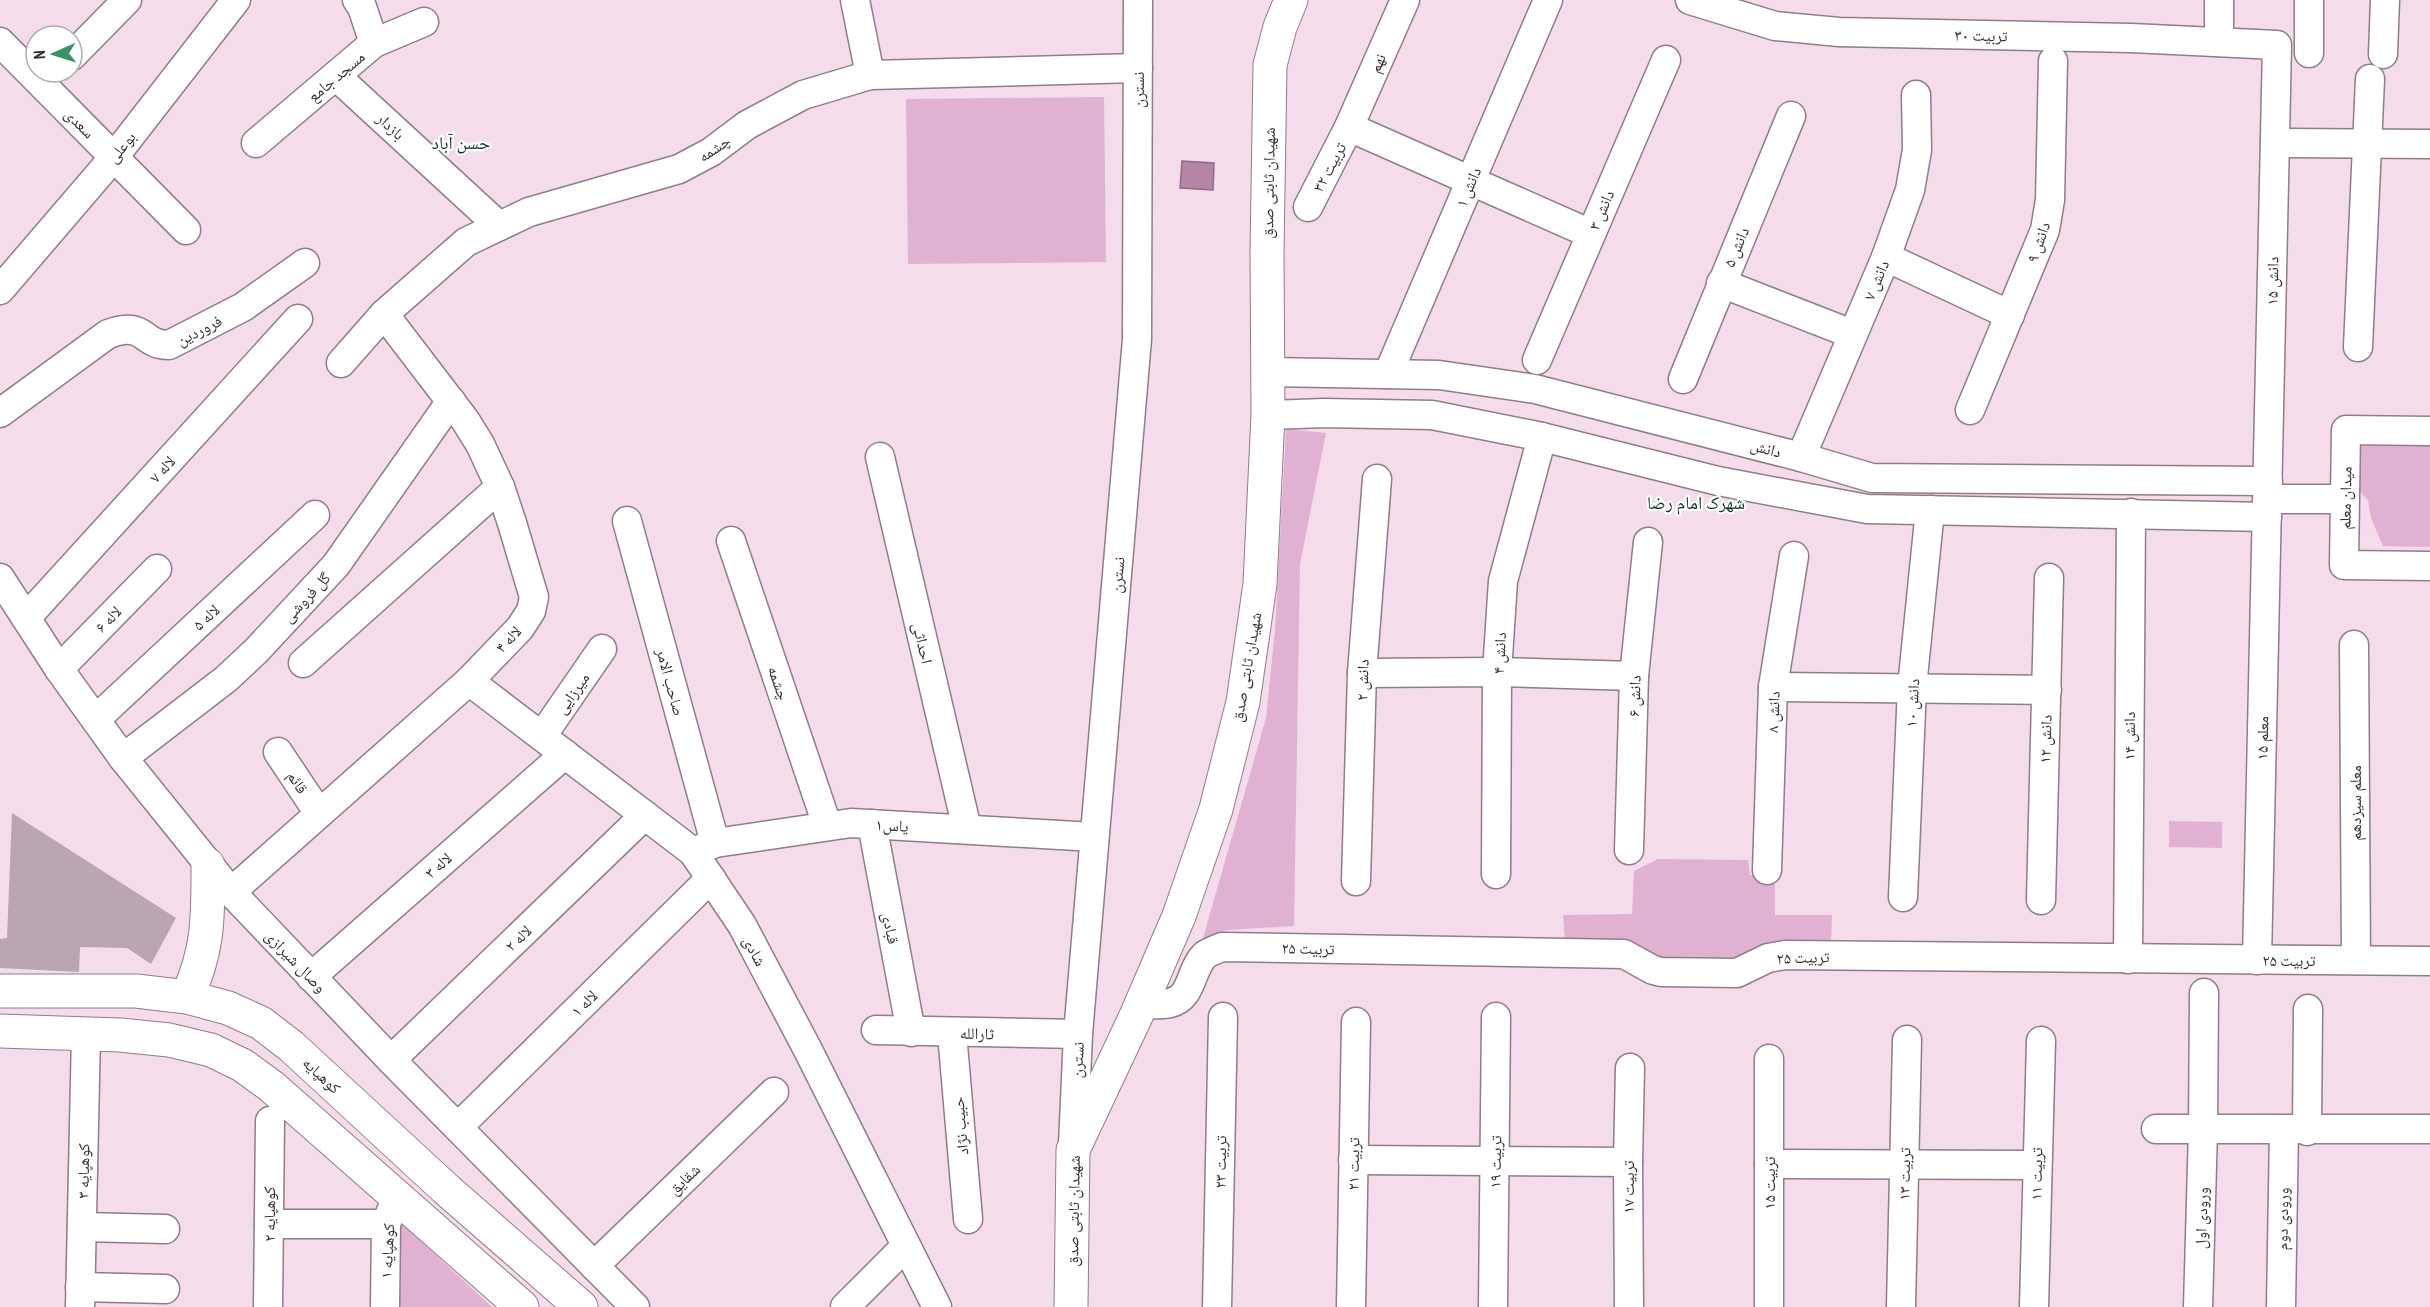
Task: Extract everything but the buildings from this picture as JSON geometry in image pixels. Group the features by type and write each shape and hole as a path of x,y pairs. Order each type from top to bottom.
{"main road":[{"name":"شهیدان ثابتی صدق","path":"1071,1307 1073,1150 1179,916 1216,809 1243,702 1260,584 1268,415 1267,252 1270,65 1280,27 1291,0"},
{"path":"187,997 199,970 204,951 208,918 208,865"},
{"name":"کوهپایه","path":"0,991 136,991 187,997 228,1008 261,1023 291,1046 446,1189 581,1307"},
{"path":"0,1031 170,1040 211,1050 242,1065 271,1086 391,1210 437,1231 522,1307"},
{"path":"437,1231 447,1202 446,1189"},
{"path":"437,1231 461,1215 475,1213"}],"street":[{"path":"84,45 127,0"},
{"name":"بوعلی","path":"0,290 114,157 236,0"},
{"path":"357,0 362,7 374,43"},
{"path":"855,0 870,75"},
{"name":"نسترن","path":"1073,1150 1078,1034 1137,339 1138,0"},
{"name":"نهم","path":"1350,127 1406,0"},
{"name":"دانش ۱","path":"1388,374 1548,0"},
{"name":"تربیت ۳۰","path":"1690,0 1775,26 1839,32 2131,38 2277,45"},
{"path":"2219,0 2219,42"},
{"path":"2308,53 2309,0"},
{"path":"2358,347 2367,144 2385,0"},
{"name":"مسجد جامع","path":"256,143 374,43 424,22"},
{"name":"دانش ۱۵","path":"2268,499 2277,45"},
{"name":"سعدی","path":"4,53 24,64"},
{"name":"دانش ۳","path":"1537,360 1666,60"},
{"name":"دانش ۹","path":"1970,410 2045,230 2051,177 2053,62"},
{"name":"چشمه","path":"341,363 384,314 466,242 529,212 679,169 711,152 747,125 803,95 870,75 1138,68"},
{"name":"بازدار","path":"336,75 499,226"},
{"name":"سعدی","path":"54,84 114,157 186,230"},
{"name":"دانش ۷","path":"1801,457 1886,257 1910,190 1917,150 1916,94"},
{"name":"دانش ۵","path":"1683,379 1791,116"},
{"path":"1350,127 1591,234"},
{"name":"تربیت ۳۲","path":"1308,207 1350,127"},
{"path":"2275,143 2430,144"},
{"path":"1886,257 2010,315"},
{"name":"فروردین","path":"0,413 108,334 125,328 141,332 158,345 169,345 243,308 305,263"},
{"path":"1721,283 1852,334"},
{"name":"لاله ۴","path":"231,892 469,681 520,628 531,611 532,590 500,487 480,444 451,401 384,314"},
{"name":"لاله ۷","path":"26,618 298,319"},
{"name":"دانش","path":"1268,372 1439,375 1535,389 1801,457 1872,478 2268,499"},
{"name":"گل فروشی","path":"123,758 226,679 256,651 336,565 451,401"},
{"path":"1268,415 1324,413 1432,415 1542,437 1718,481 1867,509 2131,513 2268,499 2344,499"},
{"name":"میدان معلم","path":"2430,431 2346,430 2344,499 2344,565 2430,566"},
{"name":"دانش ۴","path":"1496,874 1497,672 1503,581 1542,437"},
{"name":"احداثی","path":"880,457 967,829"},
{"path":"1867,509 1872,478"},
{"name":"دانش ۲","path":"1356,881 1362,673 1377,479"},
{"path":"303,663 500,487"},
{"name":"معلم ۱۵","path":"2257,960 2268,499"},
{"name":"دانش ۱۰","path":"1903,897 1912,687 1930,510"},
{"name":"دانش ۱۴","path":"2128,959 2131,513"},
{"name":"لاله ۵","path":"96,719 315,515"},
{"name":"صاحب الامر","path":"627,521 704,848"},
{"name":"چشمه","path":"731,541 827,825"},
{"name":"دانش ۶","path":"1629,850 1634,676 1648,542"},
{"name":"دانش ۸","path":"1767,870 1773,687 1794,556"},
{"name":"لاله ۶","path":"59,669 157,569"},
{"name":"وصال شیرازی","path":"0,578 59,669 123,758 231,892 391,1060 635,1307"},
{"name":"دانش ۱۲","path":"2041,900 2049,579"},
{"name":"معلم سیزدهم","path":"2354,645 2356,960"},
{"name":"میرزایی","path":"542,736 602,649"},
{"path":"1362,673 1497,672 1634,676"},
{"name":"شادی","path":"469,681 645,815 704,848 711,878 742,925 937,1307"},
{"path":"1773,687 2047,690"},
{"name":"قائم","path":"278,752 318,813"},
{"name":"لاله ۳","path":"311,977 565,754"},
{"name":"لاله ۲","path":"391,1060 645,815"},
{"name":"یاس۱","path":"704,848 827,825 872,824 1094,837"},
{"name":"قبادی","path":"872,824 911,1032"},
{"name":"لاله ۱","path":"458,1127 711,878"},
{"name":"تربیت ۲۵","path":"1141,1004 1170,1003 1178,999 1186,992 1205,955 1222,947 1624,954 1661,972 1737,973 1768,958 1785,955 2430,961"},
{"name":"ورودی اول","path":"2198,1307 2204,993"},
{"name":"ورودی دوم","path":"2281,1307 2308,1009"},
{"name":"تربیت ۲۳","path":"1217,1307 1223,1017"},
{"name":"تربیت ۱۹","path":"1493,1307 1496,1017"},
{"name":"تربیت ۲۱","path":"1351,1307 1356,1022"},
{"name":"ثارالله","path":"876,1030 1078,1034"},
{"name":"حبیب نژاد","path":"952,1033 968,1219"},
{"name":"کوهپایه ۳","path":"80,1297 86,1034"},
{"name":"تربیت ۱۳","path":"1900,1307 1907,1040"},
{"name":"تربیت ۱۱","path":"2034,1307 2041,1041"},
{"name":"تربیت ۱۵","path":"1769,1059 1769,1307"},
{"name":"تربیت ۱۷","path":"1629,1307 1630,1068"},
{"name":"شقایق","path":"594,1266 774,1092"},
{"name":"کوهپایه ۲","path":"268,1307 270,1121"},
{"path":"2156,1129 2430,1130"},
{"path":"1353,1160 1628,1162"},
{"path":"1769,1164 2036,1166"},
{"path":"269,1224 391,1210"},
{"name":"کوهپایه ۱","path":"385,1307 391,1210"},
{"path":"82,1227 165,1229"},
{"path":"845,1307 906,1246"},
{"path":"80,1297 165,1289"}],"shaded area":[{"path":"1104,97 1106,262 908,264 906,99"},
{"path":"1182,161 1214,163 1213,190 1180,188"},
{"path":"1286,429 1326,433 1300,564 1294,926 1228,930 1203,938 1266,718 1275,630"},
{"path":"2363,441 2430,443 2430,547 2383,546 2371,518 2368,500 2356,488 2358,448"},
{"path":"2169,821 2222,822 2222,848 2169,847"},
{"path":"1658,859 1748,860 1750,875 1775,876 1775,915 1832,915 1831,944 1746,961 1657,964 1565,941 1563,915 1632,914 1634,871"},
{"path":"398,1220 492,1307 399,1307"}],"district":[{"name":"حسن آباد","path":"461,143"},
{"name":"شهرک امام رضا","path":"1696,503"}]}
